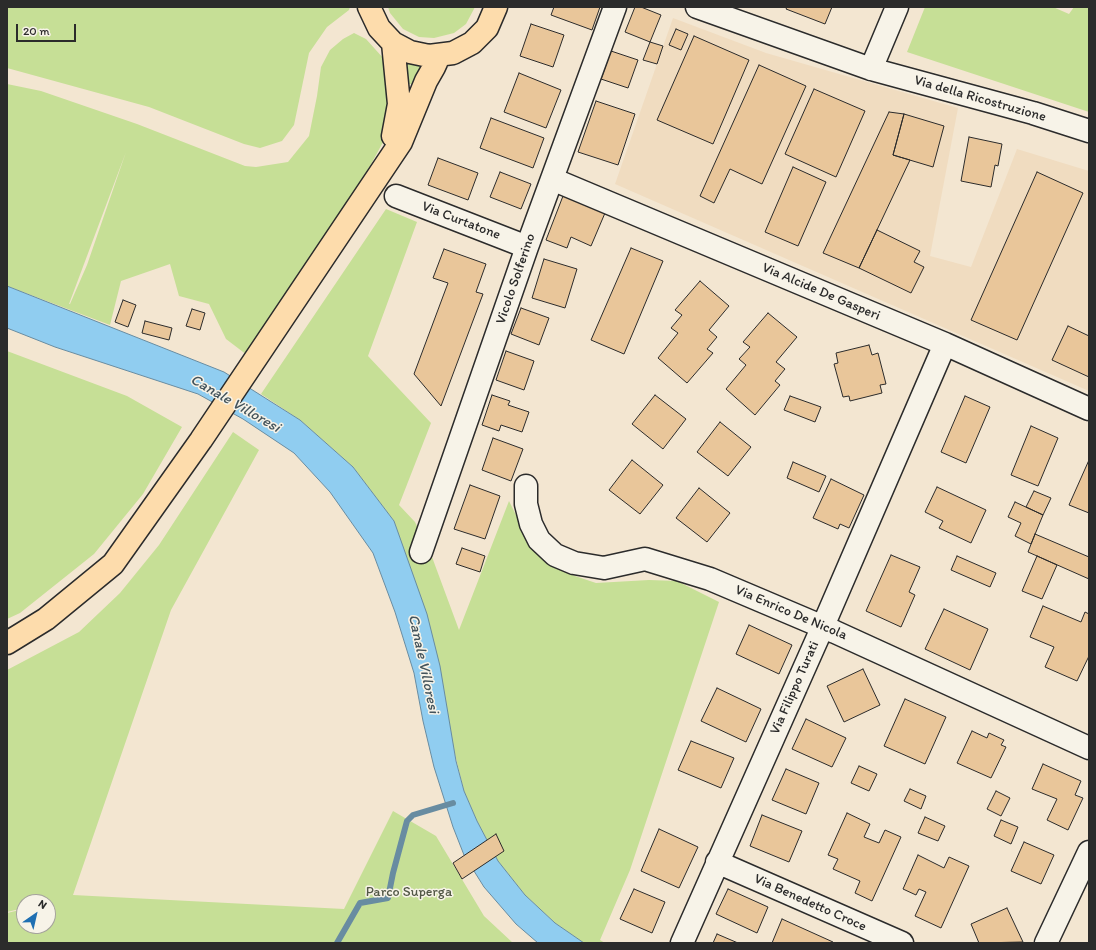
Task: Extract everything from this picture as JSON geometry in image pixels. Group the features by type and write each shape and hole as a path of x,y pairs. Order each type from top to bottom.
{"main road":[{"path":"370,7 379,28 393,43 401,48 429,56 439,56 453,53 472,43 487,28 496,7"},
{"path":"384,166 393,136 399,104 393,43"},
{"path":"7,643 46,620 113,564 201,440 401,142 426,81 439,56"}],"street":[{"name":"Vicolo Solferino","path":"421,552 527,247 615,7"},
{"name":"Via della Ricostruzione","path":"697,7 871,68 1033,113 1089,131"},
{"path":"871,68 897,7"},
{"name":"Via Alcide De Gasperi","path":"552,179 945,344 1089,409"},
{"name":"Via Curtatone","path":"396,196 527,247"},
{"name":"Via Filippo Turati","path":"682,943 823,626 945,344"},
{"name":"Via Enrico De Nicola","path":"526,486 526,504 531,524 539,540 555,555 574,564 604,568 645,559 710,578 823,626 1089,748"},
{"path":"1046,943 1089,852"},
{"name":"Via Benedetto Croce","path":"718,862 902,943"}],"shaded area":[{"path":"673,18 766,53 958,108 930,256 971,267 1017,149 1089,171 1089,391 615,184"}],"green space":[{"path":"7,7 350,7 349,10 327,27 309,53 294,125 282,141 260,148 244,144 149,107 7,68"},
{"path":"388,7 475,7 466,24 454,33 434,38 419,37 403,29 390,13"},
{"path":"925,7 1053,7 1069,14 1074,7 1089,7 1089,112 907,52"},
{"path":"354,33 366,39 384,59 392,84 388,133 370,166 247,355 226,339 209,304 179,296 170,264 121,281 110,325 7,286 7,84 41,91 137,124 245,166 256,167 288,162 309,136 321,67 330,50 343,39","holes":["126,152 87,265 69,304"]},
{"path":"401,57 426,63 412,84 407,84"},
{"path":"386,209 417,222 368,356 431,423 399,505 415,522 432,557 459,630 509,501 533,549 549,564 572,575 596,583 649,580 677,581 719,602 630,870 600,940 605,943 584,943 555,923 525,895 498,861 477,821 464,791 408,563 394,521 353,467 300,420 261,394"},
{"path":"7,351 127,396 182,427 143,494 94,554 20,613 7,619"},
{"name":"Parco Superga","path":"233,432 259,450 171,610 73,895 344,909 393,811 436,836 484,916 513,943 7,943 7,913 16,911 16,934 56,934 56,894 16,894 16,910 7,912 7,670 79,632 120,593 159,545"}],"water":[{"name":"Canale Villoresi","path":"7,286 224,372 300,420 353,467 394,521 427,614 440,666 456,761 464,791 477,821 498,861 525,895 555,923 584,943 538,943 516,924 484,887 464,855 453,827 434,767 414,673 395,612 373,553 330,492 294,453 243,419 198,394 55,347 7,328"}],"building":[{"path":"554,7 600,7 592,30 551,15"},
{"path":"635,7 641,7 661,15 650,42 625,32"},
{"path":"787,7 832,7 825,24 786,9"},
{"path":"531,24 564,35 553,67 520,56"},
{"path":"676,29 688,34 681,50 669,45"},
{"path":"694,36 749,60 713,144 657,120"},
{"path":"650,42 663,46 657,64 643,60"},
{"path":"611,51 638,60 628,88 601,79"},
{"path":"759,65 806,86 762,184 730,169 714,203 700,196"},
{"path":"519,73 561,90 546,128 504,112"},
{"path":"814,89 865,111 836,177 785,154"},
{"path":"596,101 635,114 618,165 578,152"},
{"path":"889,112 904,114 893,155 910,160 859,268 823,253"},
{"path":"904,114 944,126 933,167 893,155"},
{"path":"491,118 544,138 533,168 480,148"},
{"path":"969,137 1002,144 998,166 995,165 991,187 961,181"},
{"path":"438,158 478,173 468,200 428,185"},
{"path":"793,167 826,182 798,246 765,232"},
{"path":"500,172 531,184 521,209 490,197"},
{"path":"1037,172 1083,193 1017,340 971,320"},
{"path":"563,196 605,213 591,246 571,237 567,248 546,240"},
{"path":"877,230 920,251 914,262 924,267 911,293 859,268"},
{"path":"631,248 663,261 624,354 591,340"},
{"path":"444,249 486,264 476,292 483,294 441,406 414,374 448,283 433,278"},
{"path":"544,259 577,269 565,308 532,298"},
{"path":"700,281 729,306 709,330 717,337 707,349 713,353 687,383 658,358 678,333 671,328 682,315 675,310"},
{"path":"123,300 136,305 128,327 115,322"},
{"path":"521,308 549,318 539,345 511,334"},
{"path":"192,309 205,313 200,330 186,326"},
{"path":"768,313 797,337 776,362 785,369 775,381 780,385 755,415 726,389 746,365 739,359 750,347 743,342"},
{"path":"145,321 172,328 169,340 142,333"},
{"path":"1068,326 1089,336 1089,377 1052,360"},
{"path":"869,345 872,355 878,353 886,384 880,385 882,393 850,401 849,396 843,397 834,364 838,363 836,353"},
{"path":"506,351 534,361 524,390 496,380"},
{"path":"492,395 510,401 508,405 529,412 522,432 501,425 499,431 482,425"},
{"path":"655,395 686,419 663,449 632,424"},
{"path":"790,396 821,407 815,422 784,410"},
{"path":"965,396 990,407 966,463 941,452"},
{"path":"720,422 751,447 728,476 697,452"},
{"path":"1031,426 1058,438 1038,486 1011,475"},
{"path":"493,438 523,449 511,481 482,470"},
{"path":"632,460 663,485 640,514 609,490"},
{"path":"1089,460 1089,513 1069,505"},
{"path":"793,462 826,476 819,492 787,478"},
{"path":"831,479 864,495 849,528 840,524 838,529 813,518"},
{"path":"470,485 500,496 485,539 454,529"},
{"path":"937,487 986,510 971,543 939,528 943,521 925,512"},
{"path":"699,488 730,513 707,542 676,518"},
{"path":"1034,491 1051,498 1043,515 1026,507"},
{"path":"1015,502 1043,515 1031,544 1015,536 1021,523 1008,517"},
{"path":"1035,534 1089,557 1089,579 1028,552"},
{"path":"462,548 485,556 480,572 456,564"},
{"path":"891,555 920,567 909,592 915,595 901,627 866,611"},
{"path":"957,556 996,573 990,587 951,570"},
{"path":"1037,556 1057,565 1042,599 1022,591"},
{"path":"1043,606 1081,622 1085,612 1089,614 1089,656 1077,681 1045,667 1054,647 1030,637"},
{"path":"944,609 988,629 970,670 925,649"},
{"path":"749,625 792,645 779,674 736,654"},
{"path":"863,669 880,705 844,722 827,686"},
{"path":"717,688 761,709 746,742 701,721"},
{"path":"905,699 946,717 925,764 884,746"},
{"path":"806,719 846,738 832,767 792,749"},
{"path":"972,731 987,738 989,733 1004,740 1001,745 1006,747 991,778 957,763"},
{"path":"691,741 734,758 721,788 678,770"},
{"path":"1043,764 1081,781 1075,795 1083,798 1068,830 1047,820 1057,799 1032,789"},
{"path":"859,766 877,774 869,791 851,783"},
{"path":"786,769 819,783 806,814 772,800"},
{"path":"910,789 926,796 921,809 904,801"},
{"path":"996,791 1010,798 1001,816 987,809"},
{"path":"847,813 870,824 864,837 879,843 885,830 901,837 872,901 855,893 860,881 833,869 838,859 828,855"},
{"path":"762,815 802,831 789,862 750,846"},
{"path":"925,817 945,826 938,841 918,833"},
{"path":"1001,820 1018,827 1011,844 994,836"},
{"path":"659,829 698,847 679,888 641,871"},
{"path":"496,834 504,851 462,879 453,863"},
{"path":"1024,842 1054,855 1041,884 1011,871"},
{"path":"918,855 944,868 949,857 969,866 941,928 915,916 926,892 919,889 916,895 903,889"},
{"path":"634,889 665,902 652,933 620,919"},
{"path":"728,889 768,907 757,933 716,914"},
{"path":"1007,908 1023,942 979,943 971,924"},
{"path":"782,919 833,942 772,943"},
{"path":"717,934 738,943 713,943"}],"waterway":[{"path":"337,943 360,903 388,898 407,821 413,815 453,803"}]}
